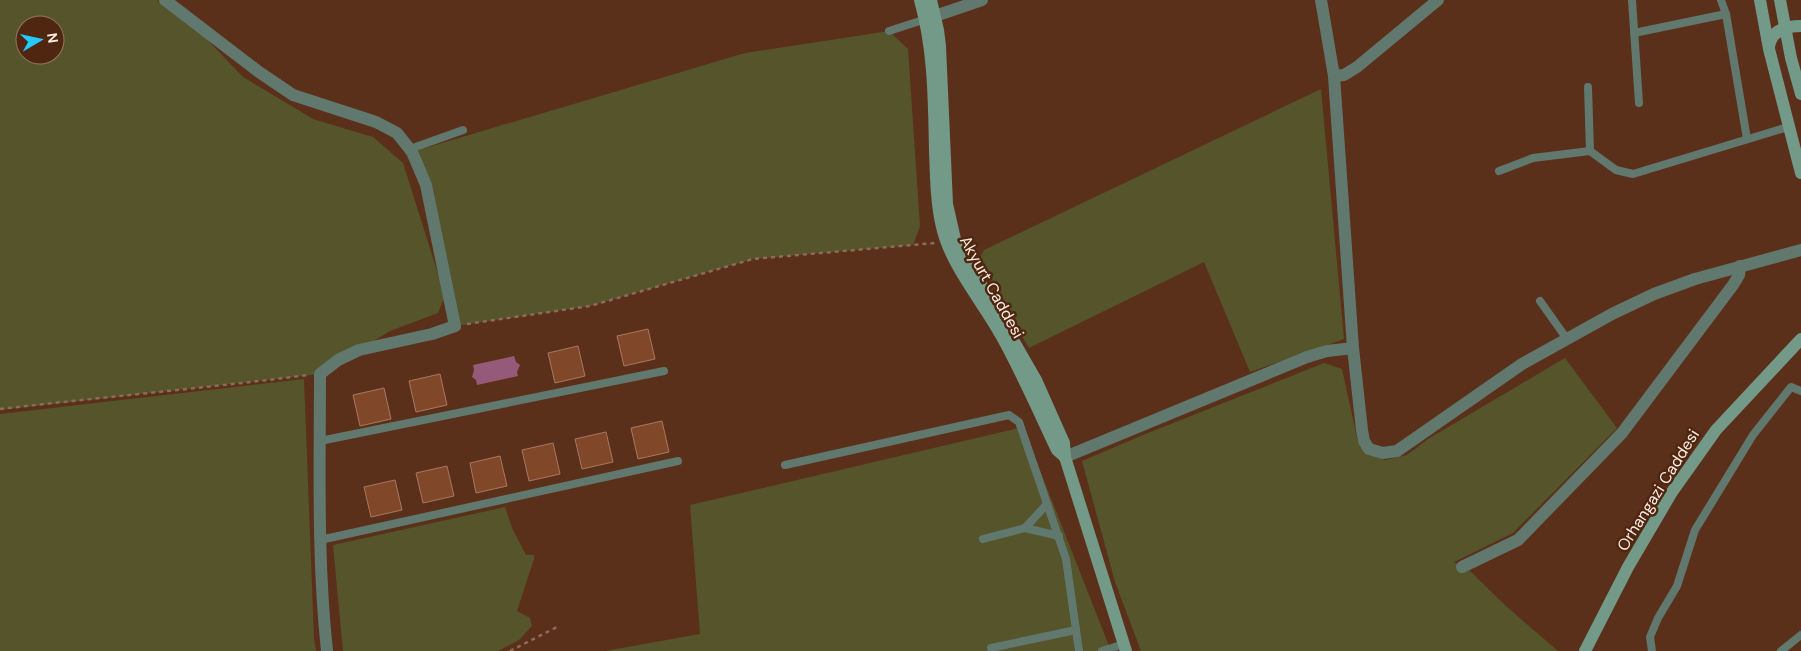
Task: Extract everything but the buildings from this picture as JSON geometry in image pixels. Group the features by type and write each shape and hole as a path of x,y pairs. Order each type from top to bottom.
{"street":[{"path":"165,0 259,72 293,95 376,122 396,133 410,150 426,185 455,326 432,334 359,350 338,360 320,374 320,540 322,602 328,651"},
{"name":"Akyurt Caddesi","path":"920,0 930,18 940,46 948,204 953,233 960,250 1036,380 1064,443 1065,457 1125,647"},
{"name":"Akyurt Caddesi","path":"931,0 930,18 937,185 942,226 947,242 971,287 1002,336 1057,450 1065,457"},
{"path":"930,18 982,0"},
{"path":"1321,0 1334,76 1352,348 1364,441 1369,449 1383,453 1397,451 1522,364 1612,314 1654,294 1703,276 1801,250"},
{"path":"1334,76 1344,75 1357,66 1438,0"},
{"path":"1760,0 1769,49 1801,174"},
{"path":"1780,0 1785,28 1796,56 1801,94"},
{"path":"1769,49 1770,40 1775,32 1785,28 1801,26"},
{"path":"1769,49 1780,56 1796,56"},
{"path":"1462,567 1518,540 1622,433 1733,285 1740,275 1740,266"},
{"name":"Orhangazi Caddesi","path":"1585,651 1628,567 1672,492 1716,430 1801,339"},
{"path":"1065,457 1307,357 1327,351 1352,348"}],"lane":[{"path":"1632,0 1639,103"},
{"path":"1722,0 1747,139"},
{"path":"1634,33 1726,14"},
{"path":"889,31 930,18"},
{"path":"1588,87 1590,151"},
{"path":"1499,171 1533,158 1590,151 1616,170 1633,174 1788,126"},
{"path":"410,150 463,130"},
{"path":"1540,301 1568,339"},
{"path":"320,441 664,371"},
{"path":"1652,651 1650,637 1658,618 1677,586 1696,530 1753,435 1791,387 1801,391"},
{"path":"785,465 1009,415 1019,422 1066,559 1079,651"},
{"path":"320,540 678,461"},
{"path":"1025,528 1047,504"},
{"path":"982,539 1025,528 1058,536"},
{"path":"991,648 1076,630"},
{"path":"1781,651 1801,635"},
{"path":"1102,651 1125,647"}],"path":[{"path":"455,326 590,306 753,259 947,242"},
{"path":"0,409 189,390 320,374"},
{"path":"510,651 559,626"}],"shaded area":[{"path":"0,0 157,0 174,11 180,11 243,77 313,119 373,137 403,163 445,296 438,313 390,331 320,374 0,410"},
{"path":"889,31 908,49 920,226 913,245 753,259 590,306 455,326 412,152 745,53"},
{"path":"1321,89 1344,339 1250,372 1204,262 1029,348 978,261 984,250"},
{"path":"514,356 516,362 520,365 517,372 518,376 477,385 476,380 472,377 473,365"},
{"path":"1565,358 1617,428 1513,533 1454,562 1470,571 1507,607 1558,651 1141,651 1115,582 1082,461 1324,363 1342,369 1358,442 1373,456 1385,460 1407,455 1428,439"},
{"path":"304,379 316,651 0,651 0,414"},
{"path":"1023,427 1111,651 605,651 700,634 690,505"},
{"path":"505,507 513,530 526,555 534,555 517,611 530,618 532,626 519,640 498,651 343,651 333,545"}]}
